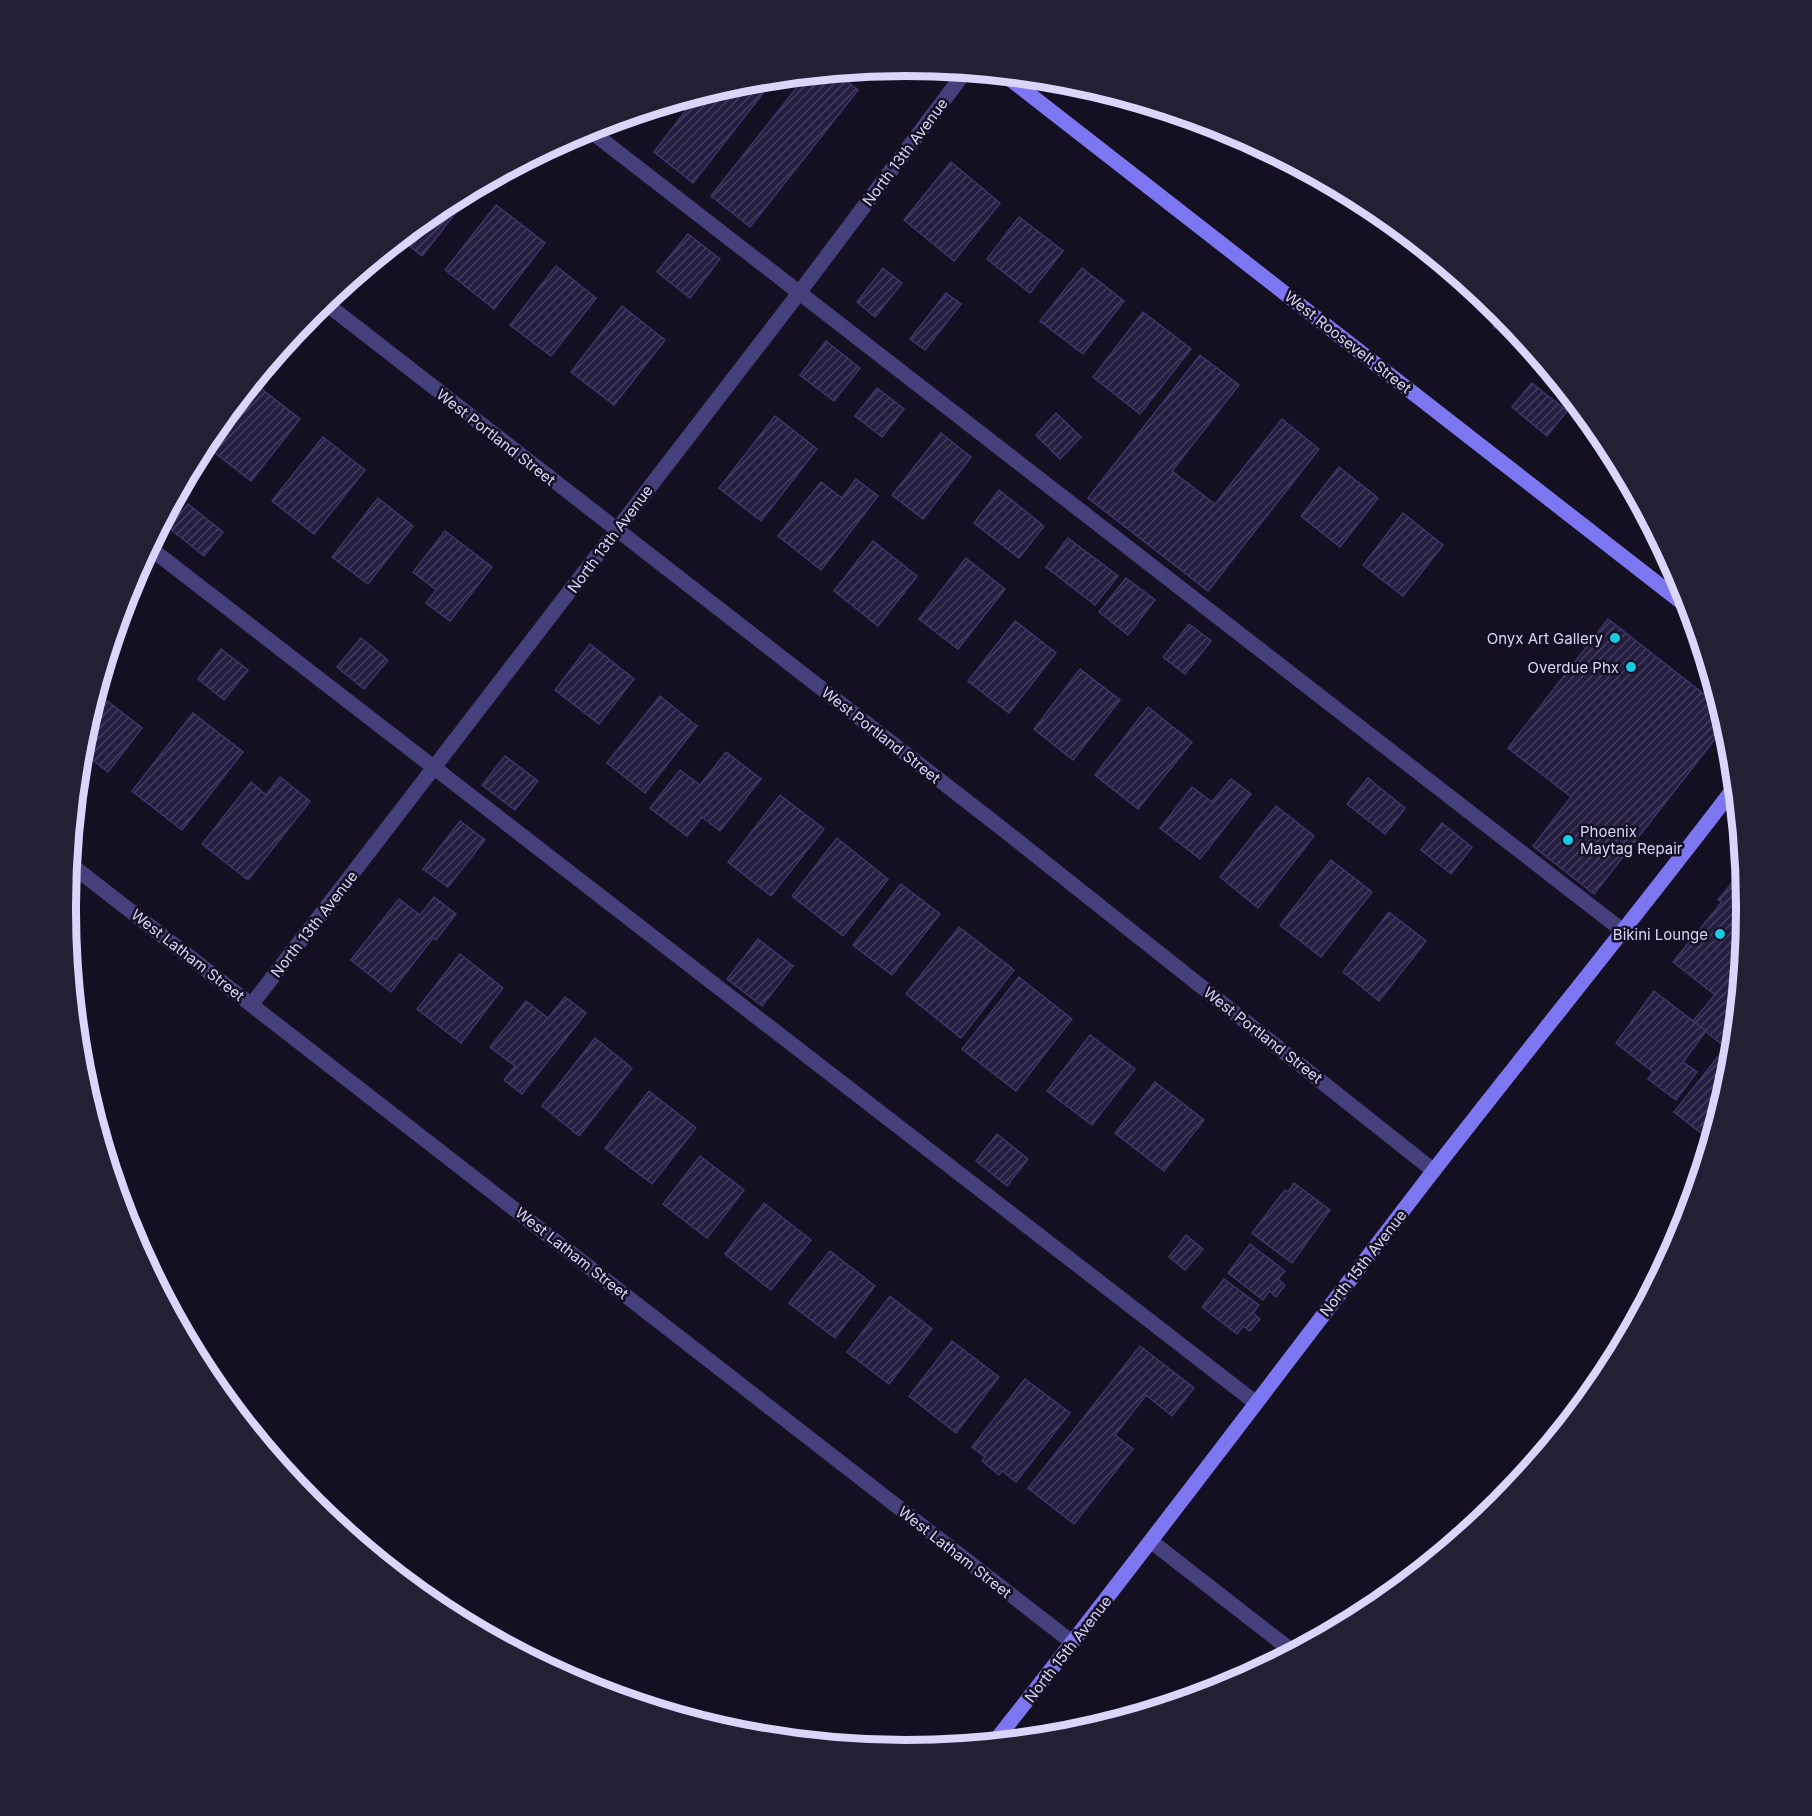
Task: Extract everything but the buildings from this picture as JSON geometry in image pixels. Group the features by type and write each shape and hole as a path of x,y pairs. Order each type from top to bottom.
{"street":[{"name":"North 13th Avenue","path":"252,1004 799,293 960,78"},
{"name":"West Roosevelt Street","path":"1017,84 1675,597"},
{"path":"598,137 1623,931"},
{"name":"West Portland Street","path":"331,308 1000,827 1434,1171"},
{"path":"156,553 1256,1403"},
{"name":"North 15th Avenue","path":"1001,1733 1152,1542 1434,1171 1728,796"},
{"name":"West Latham Street","path":"77,870 1073,1642"},
{"path":"1152,1542 1286,1647"}],"place":[{"name":"Onyx Art Gallery","path":"1615,638"},
{"name":"Overdue Phx","path":"1631,667"},
{"name":"Phoenix Maytag Repair","path":"1568,840"},
{"name":"Bikini Lounge","path":"1720,934"}]}
